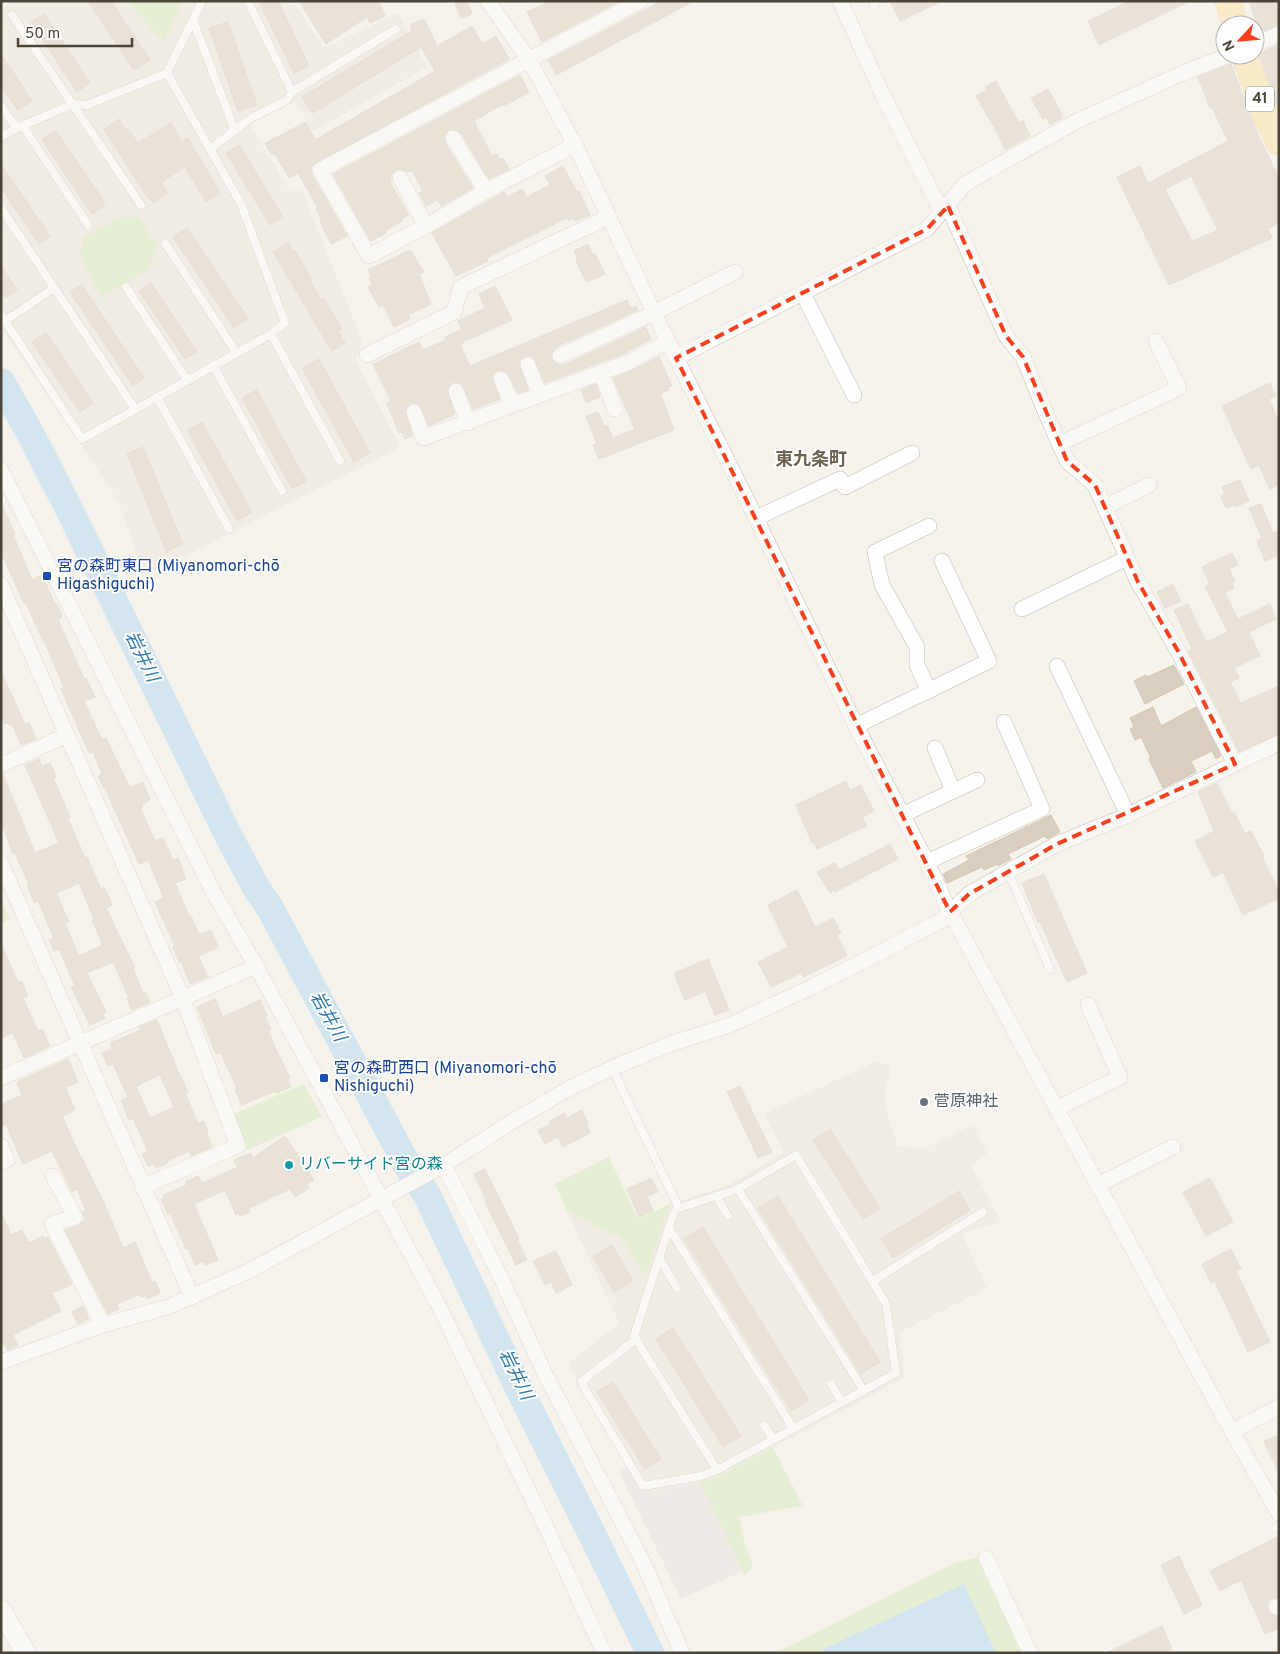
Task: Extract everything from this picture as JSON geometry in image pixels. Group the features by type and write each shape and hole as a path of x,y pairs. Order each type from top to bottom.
{"main road":[{"path":"1228,1 1232,15"},
{"name":"41","path":"1248,65 1275,126"}],"street":[{"path":"488,1 529,60 592,175 608,217 654,313 756,518 856,726 927,862 950,912 1232,1431 1277,1523"},
{"path":"575,145 486,191 369,256 320,170 640,1"},
{"path":"840,1 882,91 945,209 1006,336 1022,357 1067,461 1095,485 1138,582 1178,651 1235,764"},
{"path":"1265,40 1279,34"},
{"path":"676,358 927,229 965,184 1075,122 1215,60"},
{"path":"453,138 486,191"},
{"path":"400,178 426,226"},
{"path":"367,355 454,312 461,287 502,271 608,217"},
{"path":"560,356 654,313 735,272"},
{"path":"803,294 854,395"},
{"path":"414,412 424,438 627,363 668,341"},
{"path":"1059,444 1179,388 1156,342"},
{"path":"528,365 540,395"},
{"path":"602,372 615,410"},
{"path":"501,379 513,405"},
{"path":"456,391 468,423"},
{"path":"756,518 840,479 845,487 912,453"},
{"path":"1,470 8,497 67,603 214,893 386,1197 545,1525 604,1653"},
{"path":"1105,507 1149,485"},
{"path":"929,526 875,552 882,585 917,647 917,665 929,691"},
{"path":"1022,610 1127,558"},
{"path":"856,726 989,661 942,560"},
{"path":"1,585 183,999 238,1146 142,1187"},
{"path":"1057,666 1128,815"},
{"path":"927,862 1042,809 1004,722"},
{"path":"1,765 67,735"},
{"path":"1,1362 103,1325 168,1307 247,1272 440,1167 568,1089 672,1043 730,1025 789,998 941,921 969,894 1056,844 1128,815 1279,743"},
{"path":"935,748 953,790"},
{"path":"902,815 977,780"},
{"path":"1,863 192,1297"},
{"path":"1,1078 256,966"},
{"path":"1056,1108 1120,1077 1088,1005"},
{"path":"1,1146 7,1160 1,1162"},
{"path":"1098,1185 1173,1147"},
{"path":"440,1167 500,1276 544,1372 643,1562 682,1653"},
{"path":"53,1176 75,1217 52,1224 103,1325"},
{"path":"1232,1431 1279,1407"},
{"path":"986,1558 1030,1653"},
{"path":"1,1610 26,1653"}],"lane":[{"path":"1,137 73,104 87,105 167,72 202,1"},
{"path":"248,1 292,92"},
{"path":"12,15 142,205"},
{"path":"193,20 235,131"},
{"path":"210,150 251,118 287,100 292,92 396,29"},
{"path":"54,288 3,318 82,438 271,334 285,324 241,204 167,72"},
{"path":"1,106 20,127 88,225"},
{"path":"1,208 135,409"},
{"path":"165,243 236,352"},
{"path":"126,287 187,380"},
{"path":"271,334 340,461"},
{"path":"213,365 282,491"},
{"path":"157,397 229,529"},
{"path":"1008,871 1050,969"},
{"path":"612,1068 679,1208"},
{"path":"636,1339 581,1382 645,1489 681,1482 717,1470 896,1373 886,1304 796,1155 738,1188 679,1208 674,1212 634,1336 636,1339 717,1470"},
{"path":"738,1188 864,1391"},
{"path":"716,1196 728,1216"},
{"path":"873,1281 983,1212"},
{"path":"669,1228 794,1428"},
{"path":"659,1258 677,1288"},
{"path":"830,1384 842,1402"},
{"path":"764,1425 773,1439"}],"highlighted area":[{"path":"948,206 1006,336 1023,357 1067,461 1095,485 1138,582 1178,651 1235,764 1057,844 969,894 950,912 676,358 927,229"}],"shaded area":[{"path":"13,1 293,1 324,48 398,13 427,67 313,131 295,101 250,125 290,192 301,189 362,340 356,361 400,447 145,576 118,501 1,327 1,8"},
{"path":"877,1061 891,1067 885,1093 886,1111 898,1146 922,1149 973,1125 987,1153 972,1167 1001,1222 962,1233 987,1289 900,1332 904,1378 714,1479 645,1493 568,1364 619,1323 566,1209 613,1236 619,1233 646,1275 670,1204 729,1185 784,1152 764,1114"},
{"path":"629,1467 645,1493 700,1483 743,1571 681,1599 619,1472"}],"green space":[{"path":"127,1 173,1 181,4 164,42"},
{"path":"122,216 139,218 157,246 150,269 102,297 79,256 83,238"},
{"path":"1,899 10,919 1,923"},
{"path":"304,1084 322,1117 247,1150 234,1114"},
{"path":"609,1157 638,1219 670,1204 646,1276 619,1234 613,1236 566,1209 555,1184"},
{"path":"773,1447 803,1506 739,1517 753,1567 744,1575 700,1483 714,1479"},
{"path":"978,1557 1023,1653 996,1653 963,1585 823,1649 825,1653 776,1653 955,1563"}],"water":[{"path":"964,1584 996,1653 825,1653 823,1649"}],"building":[{"path":"88,1 111,1 150,60 134,70"},
{"path":"259,1 278,1 309,66 294,73"},
{"path":"299,1 379,1 385,16 370,23 367,17 326,44"},
{"path":"466,1 472,14 461,18 455,4"},
{"path":"550,1 618,2 542,42 527,12"},
{"path":"662,1 694,1 556,75 548,60"},
{"path":"890,1 942,1 900,21"},
{"path":"1129,1 1190,1 1099,45 1088,21"},
{"path":"1257,1 1279,1 1279,25 1265,30 1265,15 1254,15 1250,4"},
{"path":"44,14 90,83 77,92 31,22"},
{"path":"424,19 437,46 472,26 482,44 496,36 509,59 312,165 312,175 347,236 331,244 320,222 322,221 316,209 318,208 298,173 289,178 275,154 272,155 265,143 306,122 315,140 435,71 421,47 313,113 302,97 412,31 410,25"},
{"path":"228,22 257,105 238,111 209,28"},
{"path":"1279,44 1279,108 1263,65 1265,65 1265,51"},
{"path":"1,54 32,101 18,110 1,86"},
{"path":"1231,65 1258,135 1279,178 1279,223 1268,229 1272,238 1169,285 1117,177 1140,166 1148,183 1228,141 1212,107 1210,108 1198,77","holes":["1191,176 1218,230 1192,241 1165,189"]},
{"path":"520,75 529,92 504,106 503,104 474,121 492,156 496,153 500,159 503,158 509,169 489,179 461,133 453,129 448,130 445,134 445,143 473,188 441,206 438,200 426,206 419,193 423,191 412,170 407,172 401,169 396,170 392,174 390,182 409,215 385,231 386,233 371,241 333,174"},
{"path":"996,81 1019,123 1023,121 1030,136 1005,150 976,96 987,90 985,87"},
{"path":"1048,89 1062,114 1060,114 1062,118 1050,125 1046,117 1043,119 1031,98"},
{"path":"119,119 138,143 171,123 182,142 188,138 220,193 206,202 185,167 161,183 168,193 153,203 104,129"},
{"path":"54,131 55,133 57,132 105,203 104,206 92,214 43,141"},
{"path":"239,145 283,217 270,225 226,153"},
{"path":"1,164 50,236 39,244 1,188"},
{"path":"563,166 577,192 579,191 590,215 575,221 573,218 569,221 567,218 487,258 488,261 456,276 432,233 504,192 507,197 522,189 527,197 550,185 545,176"},
{"path":"187,228 248,318 234,328 173,237"},
{"path":"288,243 295,251 312,280 310,281 321,300 324,299 342,329 338,331 345,343 332,351 273,252"},
{"path":"588,244 605,274 586,282 576,261 578,260 574,251"},
{"path":"410,250 424,272 419,274 431,304 408,315 410,319 394,327 383,305 379,307 368,287 372,285 368,270"},
{"path":"1,266 17,290 6,298 1,291"},
{"path":"151,283 197,352 185,359 139,291"},
{"path":"82,285 144,378 133,386 70,292"},
{"path":"495,286 512,320 460,345 470,366 627,300 630,308 636,306 638,310 556,347 551,355 552,360 559,365 564,365 646,327 651,339 623,354 545,383 534,358 525,356 520,360 519,364 528,390 518,393 507,372 498,370 493,374 492,379 500,399 473,409 462,384 452,382 447,390 455,414 429,426 420,405 410,403 405,411 413,436 405,439 402,432 399,433 387,403 391,401 373,364 419,342 423,350 446,340 445,337 462,329 458,321 485,308 479,294"},
{"path":"46,332 93,403 80,412 32,342"},
{"path":"659,357 672,386 668,387 669,390 660,393 674,430 599,459 593,445 597,444 586,416 598,412 604,426 607,425 613,438 635,429 613,378"},
{"path":"319,359 370,453 354,462 302,368"},
{"path":"1270,383 1276,396 1269,399 1279,422 1279,485 1270,489 1259,465 1251,469 1222,406"},
{"path":"596,384 600,397 586,403 581,390"},
{"path":"257,390 306,481 292,489 242,398"},
{"path":"202,422 252,512 237,521 187,430"},
{"path":"143,447 183,544 166,551 127,454"},
{"path":"1240,480 1249,501 1235,507 1235,505 1226,508 1221,496 1225,495 1222,487"},
{"path":"1,502 32,580 42,575 62,616 58,620 84,679 86,678 95,697 84,701 102,740 106,738 130,788 143,782 150,800 142,804 143,807 140,808 155,841 163,838 173,860 178,858 186,879 175,883 189,916 191,916 199,935 211,930 218,947 198,956 208,977 190,984 181,961 179,962 173,947 175,946 155,902 164,898 148,860 139,864 98,776 102,774 93,752 89,753 61,689 64,687 44,641 1,552"},
{"path":"1261,504 1273,533 1279,531 1279,555 1265,561 1257,541 1262,538 1249,508"},
{"path":"1232,553 1238,565 1229,569 1235,582 1232,583 1234,588 1225,593 1238,619 1270,604 1276,619 1249,632 1260,656 1234,668 1239,678 1230,682 1241,703 1279,686 1279,734 1239,752 1188,651 1192,649 1174,610 1188,604 1206,642 1228,632 1205,586 1210,584 1202,567"},
{"path":"1173,584 1181,601 1165,608 1157,592"},
{"path":"1174,665 1184,684 1145,704 1134,681"},
{"path":"1,671 25,725 29,723 36,739 21,745 12,724 5,724 1,714"},
{"path":"1153,707 1161,726 1196,707 1221,756 1216,759 1212,751 1191,761 1196,772 1163,788 1141,737 1135,740 1130,729 1134,727 1130,718"},
{"path":"39,759 42,766 50,763 56,777 53,778 70,817 68,819 101,889 104,887 112,905 106,908 135,968 133,969 143,993 145,992 150,1002 132,1010 127,999 129,998 113,962 87,973 106,1012 102,1014 105,1018 90,1025 71,987 75,986 59,949 54,951 49,940 54,938 38,901 34,902 27,885 29,884 15,853 13,854 1,821 1,774 3,774 35,853 59,843 25,765","holes":["79,883 94,919 92,920 103,945 79,956 65,924 69,922 56,893"]},
{"path":"846,781 850,790 861,785 874,811 862,817 867,826 817,849 814,842 812,843 796,805"},
{"path":"1217,783 1245,834 1251,831 1279,892 1279,898 1243,915 1223,872 1213,877 1195,841 1214,831 1198,792"},
{"path":"1051,815 1060,832 1047,839 1045,836 1008,854 1011,859 998,866 997,864 984,870 982,867 947,883 943,874 969,860 966,856"},
{"path":"890,844 898,859 835,892 834,890 830,893 817,872 835,863 839,870"},
{"path":"1044,874 1087,973 1067,982 1040,922 1038,923 1022,883"},
{"path":"797,890 815,927 833,918 841,933 837,935 847,956 803,977 801,973 771,987 758,962 788,947 768,905"},
{"path":"1,944 18,982 22,981 28,996 23,998 38,1031 42,1029 50,1046 24,1058 13,1033 1,1038"},
{"path":"708,959 729,1010 715,1015 705,991 685,1000 674,973"},
{"path":"215,999 223,1017 260,1000 271,1030 268,1031 290,1078 287,1080 291,1087 276,1093 275,1091 242,1105 221,1053 216,1054 197,1007"},
{"path":"157,1020 188,1092 185,1093 198,1123 204,1121 212,1147 191,1156 189,1151 156,1168 154,1164 148,1166 142,1154 148,1151 133,1118 129,1120 121,1100 128,1097 113,1064 108,1066 102,1053 112,1049 110,1043 141,1030 139,1027","holes":["160,1075 174,1107 150,1118 136,1086"]},
{"path":"68,1059 78,1082 65,1087 75,1110 62,1116 104,1203 123,1248 135,1242 152,1282 155,1281 160,1293 147,1299 145,1296 141,1297 140,1294 117,1304 119,1309 108,1314 65,1230 78,1226 85,1219 83,1212 86,1211 77,1189 72,1192 52,1151 23,1164 6,1124 1,1126 1,1104 22,1095 17,1082"},
{"path":"740,1086 772,1152 758,1158 727,1092"},
{"path":"582,1110 590,1133 563,1147 558,1137 545,1144 538,1130 551,1124 549,1121 565,1113 567,1118"},
{"path":"830,1129 880,1208 863,1219 813,1140"},
{"path":"285,1136 314,1180 307,1184 309,1188 295,1197 290,1189 249,1208 250,1212 240,1216 239,1213 236,1215 225,1190 194,1204 218,1260 205,1265 203,1261 195,1265 170,1213 168,1215 161,1199 164,1198 163,1195 187,1185 185,1182 198,1176 202,1183 238,1167 234,1160 251,1153 253,1158"},
{"path":"485,1169 519,1239 517,1240 527,1260 516,1265 485,1202 487,1202 474,1174"},
{"path":"651,1178 658,1192 647,1196 653,1211 639,1217 627,1189"},
{"path":"1210,1178 1233,1222 1206,1236 1183,1192"},
{"path":"959,1191 970,1210 893,1258 881,1239"},
{"path":"778,1196 880,1362 861,1374 758,1208"},
{"path":"1,1211 11,1235 22,1230 29,1243 43,1236 44,1239 48,1237 72,1284 52,1293 61,1311 13,1335 18,1345 7,1350 1,1341"},
{"path":"703,1227 809,1400 791,1411 684,1239"},
{"path":"612,1245 633,1281 614,1292 593,1256"},
{"path":"1231,1249 1241,1269 1236,1271 1270,1342 1248,1352 1215,1282 1211,1283 1202,1264"},
{"path":"556,1251 572,1285 556,1293 551,1282 545,1285 533,1261"},
{"path":"83,1306 89,1319 78,1324 72,1312"},
{"path":"673,1328 741,1436 723,1447 656,1339"},
{"path":"613,1382 661,1459 645,1469 597,1392"},
{"path":"1279,1435 1279,1474 1264,1441"},
{"path":"1279,1536 1279,1597 1269,1600 1267,1606 1270,1614 1279,1616 1279,1628 1265,1634 1241,1580 1220,1591 1210,1571"},
{"path":"1179,1556 1202,1605 1184,1614 1161,1565"},
{"path":"1162,1626 1172,1649 1166,1653 1106,1653"}],"waterway":[{"name":"岩井川","path":"1,382 29,431 69,509 229,837 257,889 270,908 411,1172 427,1195 524,1399 650,1653"}],"place":[{"name":"宮の森町東口 (Miyanomori-chō Higashiguchi)","path":"47,576"},
{"name":"宮の森町西口 (Miyanomori-chō Nishiguchi)","path":"324,1078"},
{"name":"菅原神社","path":"924,1102"},
{"name":"リバーサイド宮の森","path":"289,1165"}],"district":[{"name":"東九条町","path":"811,460"}]}
